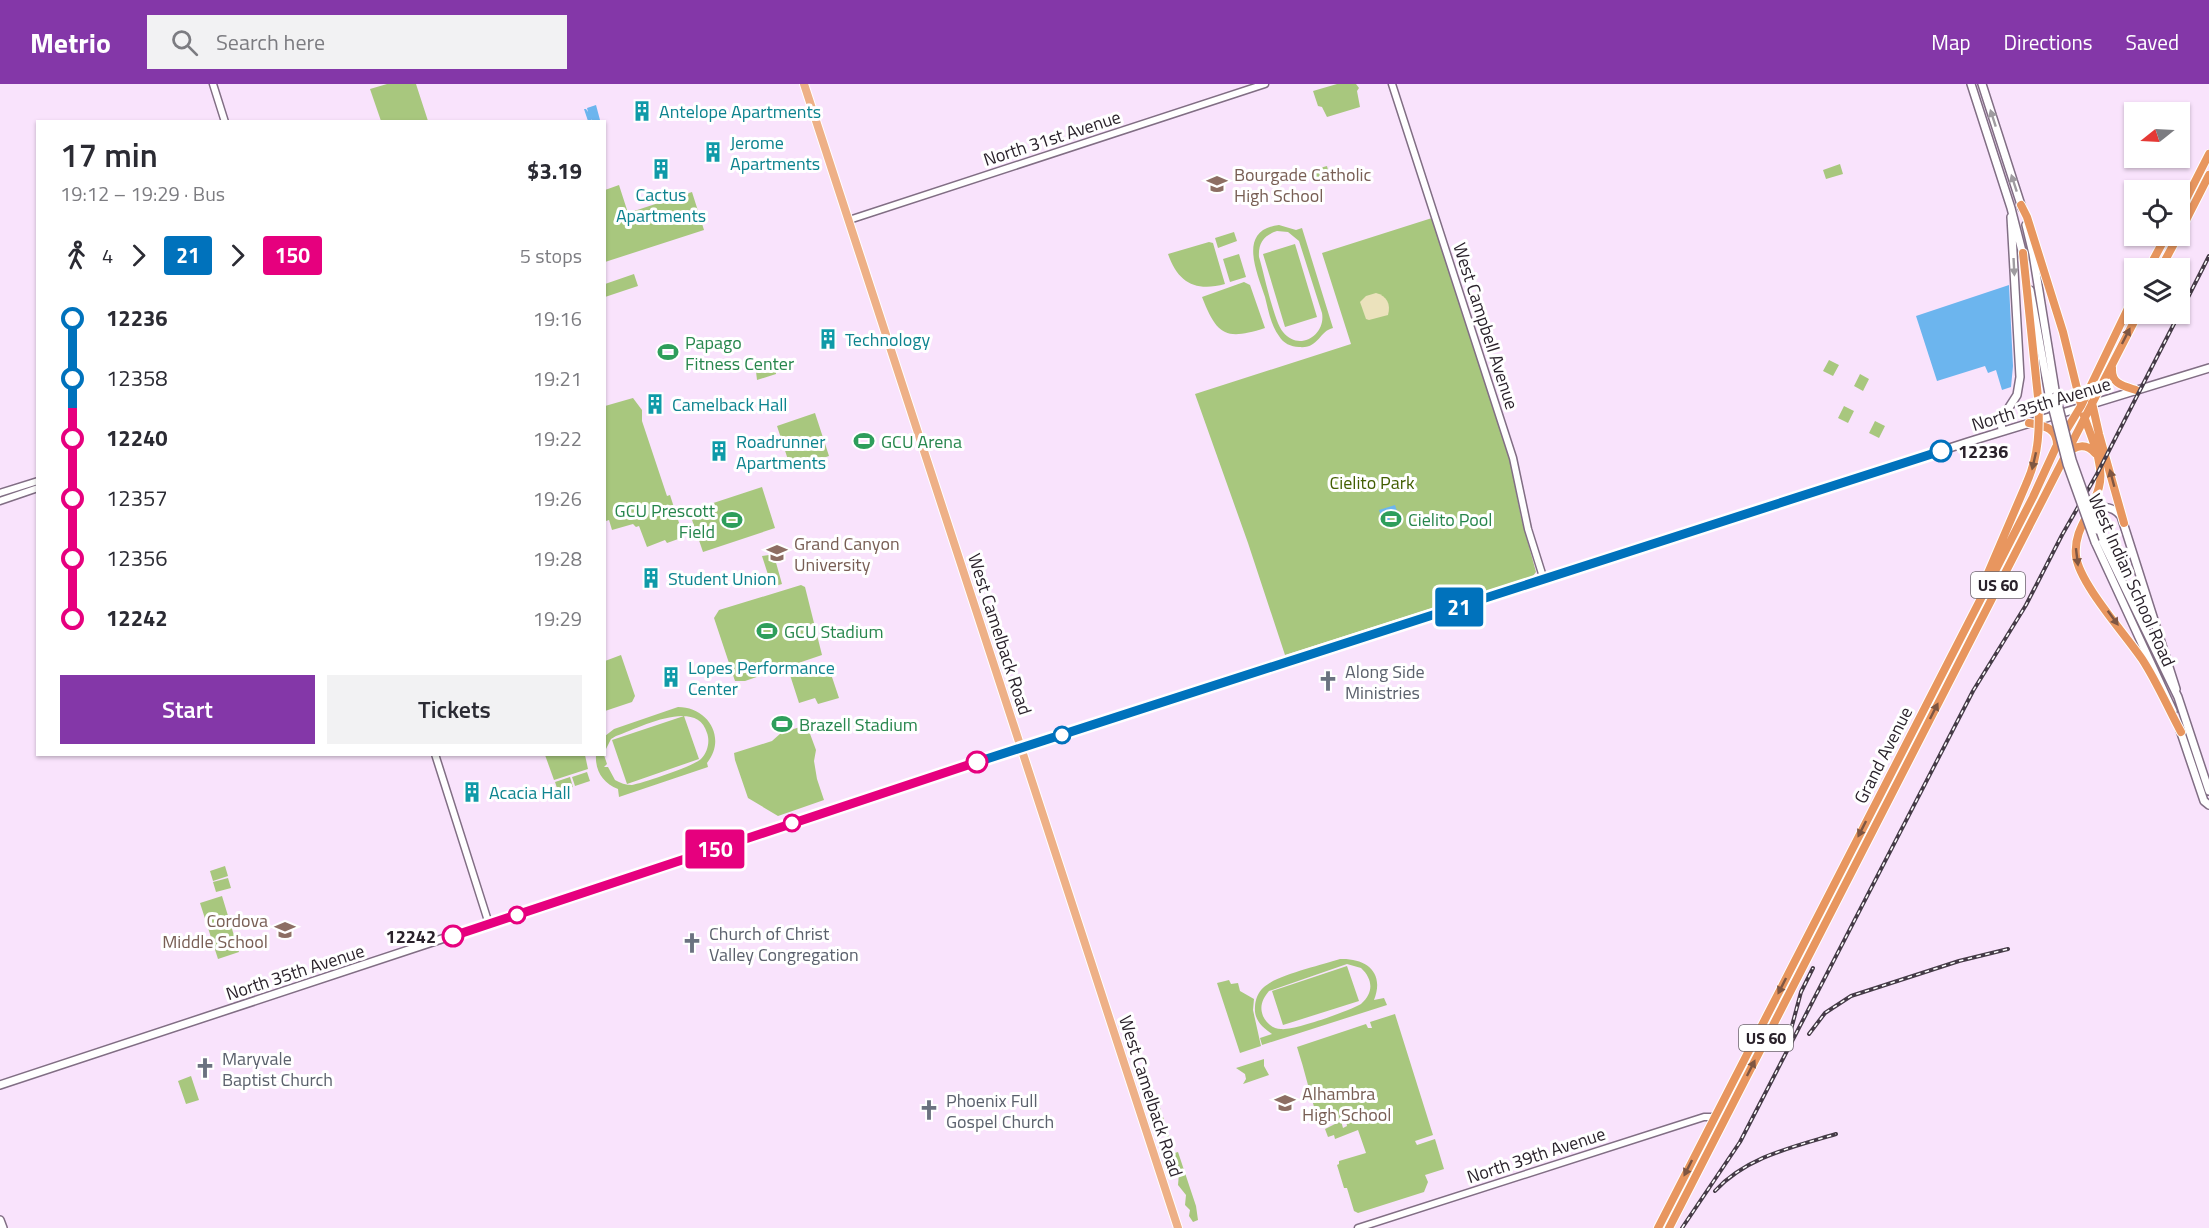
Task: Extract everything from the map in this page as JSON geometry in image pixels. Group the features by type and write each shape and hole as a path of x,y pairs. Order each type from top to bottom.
{"highway":[{"path":"2190,191 2209,154"},
{"path":"2190,210 2209,175"},
{"path":"2021,205 2041,259 2100,475 2100,486 2086,515 2076,544 2079,570 2143,661 2181,732"},
{"path":"1980,598 1988,572 2027,482 2034,462 2039,435 2038,397 2023,253"},
{"name":"Grand Avenue","path":"1658,1228 2056,447 2081,406 2124,317"},
{"name":"Grand Avenue","path":"1669,1228 2133,324"},
{"path":"2114,359 2111,372 2114,380 2121,386 2136,390"},
{"path":"2074,375 2084,380 2097,371"},
{"path":"2078,388 2093,403 2099,434 2124,523"},
{"path":"2029,423 2045,426 2052,431 2057,440 2056,447"},
{"path":"2062,460 2072,449 2082,446 2091,449 2096,455"},
{"path":"2025,511 2034,516"},
{"path":"1965,626 1972,637"},
{"path":"1808,934 1817,939"}],"main road":[{"name":"West Camelback Road","path":"804,84 1178,1228"},
{"name":"West Indian School Road","path":"1971,84 2023,253 2067,464 2095,542 2168,696 2204,801 2209,805"},
{"name":"West Indian School Road","path":"1982,84 2021,205 2033,254 2052,395 2072,460 2097,530 2178,697 2209,791"},
{"path":"2002,431 2001,420 2017,395 2020,377 2011,208"},
{"name":"North 35th Avenue","path":"0,1085 1021,747 2002,431 2209,368"},
{"path":"2086,515 2093,509 2108,507 2117,511 2124,523 2178,697"},
{"path":"0,1220 3,1228"}],"street":[{"path":"213,84 224,120"},
{"name":"North 31st Avenue","path":"849,219 1264,84"},
{"name":"West Campbell Avenue","path":"1392,84 1514,458 1528,529 1544,580"},
{"path":"0,493 36,482"},
{"path":"0,501 36,489"},
{"path":"436,756 489,924"},
{"path":"1715,1116 1724,1120"},
{"name":"North 39th Avenue","path":"1358,1228 1640,1137 1704,1117 1715,1116"}],"green space":[{"path":"387,84 416,84 428,120 381,120 370,89"},
{"path":"1337,84 1356,84 1359,88 1357,91 1360,107 1327,117 1322,107 1318,106 1313,91"},
{"path":"1840,164 1843,174 1826,179 1823,170"},
{"path":"1327,166 1329,174 1312,180 1309,171"},
{"path":"619,185 628,213 692,192 704,230 606,262 606,190"},
{"name":"Cielito Park","path":"1432,218 1510,460 1521,517 1536,572 1533,576 1285,655 1195,394 1351,344 1322,253"},
{"path":"1279,225 1296,230 1302,228 1333,328 1315,343 1306,347 1288,344 1276,332 1272,322 1253,254 1254,243 1258,235 1266,229","holes":["1277,231 1288,232 1299,241 1322,313 1322,321 1316,334 1303,341 1289,338 1280,327 1259,257 1261,244 1265,237"]},
{"path":"1234,232 1237,241 1218,248 1215,238"},
{"path":"1209,242 1213,243 1225,284 1205,287 1189,283 1177,272 1168,254"},
{"path":"1295,244 1317,317 1285,327 1263,254"},
{"path":"1239,254 1246,277 1230,282 1223,259"},
{"path":"634,274 638,286 606,297 606,284"},
{"path":"1244,282 1250,285 1265,328 1240,334 1224,332 1213,320 1202,297"},
{"path":"782,360 791,365 776,370 776,374 757,380 755,363"},
{"path":"1829,360 1839,365 1833,376 1823,371"},
{"path":"1860,374 1869,379 1863,391 1854,386"},
{"path":"633,398 642,410 642,421 667,496 670,495 683,535 681,538 667,543 665,540 647,547 639,526 636,527 633,524 612,530 609,520 606,521 606,406"},
{"path":"1844,406 1854,411 1848,423 1838,418"},
{"path":"815,413 829,456 791,469 777,426"},
{"path":"1875,421 1885,426 1879,438 1869,433"},
{"name":"GCU Prescott Field","path":"762,487 775,528 703,552 689,511"},
{"path":"769,555 771,560 775,559 782,584 772,587 762,556"},
{"name":"GCU Stadium","path":"801,585 805,587 822,655 745,681 735,681 714,618 719,610"},
{"path":"621,655 635,696 632,702 606,711 606,661"},
{"path":"829,668 839,698 818,704 815,698 799,703 790,675"},
{"path":"678,707 689,708 706,718 715,734 715,744 707,763 708,767 619,797 618,789 601,776 596,756 604,756 607,764 604,767 608,767 615,780 632,785 679,770 701,759 707,750 708,739 701,722 692,717 680,716 652,722 616,736 611,739 606,749 606,735 614,729"},
{"path":"684,716 699,759 627,784 612,740"},
{"path":"800,727 809,731 816,750 814,761 824,800 778,816 748,798 734,753 772,741 781,733"},
{"path":"545,756 585,756 588,769 554,780"},
{"path":"587,772 590,781 575,786 572,777"},
{"path":"570,777 573,787 558,791 555,782"},
{"path":"225,866 228,876 213,881 210,871"},
{"path":"228,878 231,888 216,892 213,882"},
{"path":"222,896 239,952 218,959 200,903"},
{"path":"1340,959 1358,961 1371,969 1377,982 1374,1000 1384,998 1387,1005 1262,1045 1260,1038 1272,1034 1262,1026 1255,1012 1256,1002 1262,989 1279,978","holes":["1347,964 1361,968 1370,981 1370,991 1365,1000 1355,1007 1321,1020 1287,1029 1273,1027 1263,1016 1262,1002 1269,991"]},
{"path":"1347,966 1359,1001 1283,1025 1272,991"},
{"path":"1229,980 1231,984 1238,983 1240,991 1254,999 1253,1010 1261,1046 1240,1053 1217,983"},
{"path":"1395,1014 1433,1135 1415,1141 1417,1145 1435,1139 1444,1169 1425,1175 1428,1182 1424,1192 1358,1213 1354,1211 1337,1165 1339,1161 1366,1153 1358,1130 1335,1139 1334,1135 1328,1137 1325,1129 1341,1121 1343,1128 1347,1126 1346,1121 1361,1116 1360,1114 1327,1124 1318,1120 1297,1047 1366,1024 1368,1028 1372,1028 1370,1022"},
{"path":"1264,1059 1264,1066 1269,1075 1243,1084 1246,1079 1245,1074 1236,1068"},
{"path":"191,1076 199,1100 186,1104 178,1081"},
{"path":"1157,1098 1173,1148 1167,1151 1166,1134 1154,1108 1153,1102"},
{"path":"1178,1152 1196,1206 1198,1220 1193,1222 1189,1216 1190,1210 1185,1205 1186,1195 1178,1185 1177,1167 1171,1158 1171,1154"}],"sand":[{"path":"1376,293 1387,301 1388,315 1369,320 1366,319 1360,302 1366,296"}],"water":[{"path":"596,105 600,120 588,120 584,109 588,112 587,108"},
{"path":"2009,285 2013,366 2011,387 2002,390 1996,370 1988,373 1985,366 1937,381 1916,316"},
{"path":"1395,505 1398,514 1389,517 1392,525 1384,527 1379,510"}],"railway":[{"path":"2190,293 2209,256"},
{"path":"1682,1228 1740,1142 1973,691 2026,605 2097,474 2174,324"},
{"path":"1809,1034 1825,1013 1851,996 1959,961 2008,949"},
{"path":"1789,1037 1801,992 1813,968"},
{"path":"1715,1191 1727,1179 1756,1161 1836,1134"}],"bus line":[{"name":"21","path":"977,762 1941,451"},
{"name":"150","path":"453,936 977,762"}],"place":[{"name":"Antelope Apartments","path":"642,111"},
{"name":"Jerome Apartments","path":"713,152"},
{"name":"Cactus Apartments","path":"661,169"},
{"name":"Bourgade Catholic High School","path":"1217,184"},
{"name":"Technology","path":"828,339"},
{"name":"Papago Fitness Center","path":"668,352"},
{"name":"Camelback Hall","path":"655,404"},
{"name":"GCU Arena","path":"864,441"},
{"name":"Roadrunner Apartments","path":"719,451"},
{"name":"12236","path":"1941,451"},
{"name":"Cielito Pool","path":"1391,519"},
{"name":"GCU Prescott Field","path":"732,520"},
{"name":"Grand Canyon University","path":"777,553"},
{"name":"Student Union","path":"651,578"},
{"name":"GCU Stadium","path":"767,631"},
{"name":"Lopes Performance Center","path":"671,677"},
{"name":"Along Side Ministries","path":"1328,681"},
{"name":"Brazell Stadium","path":"782,724"},
{"name":"Acacia Hall","path":"472,792"},
{"name":"Cordova Middle School","path":"285,930"},
{"name":"12242","path":"453,936"},
{"name":"Church of Christ Valley Congregation","path":"692,943"},
{"name":"Maryvale Baptist Church","path":"205,1068"},
{"name":"Alhambra High School","path":"1285,1103"},
{"name":"Phoenix Full Gospel Church","path":"929,1110"}]}
